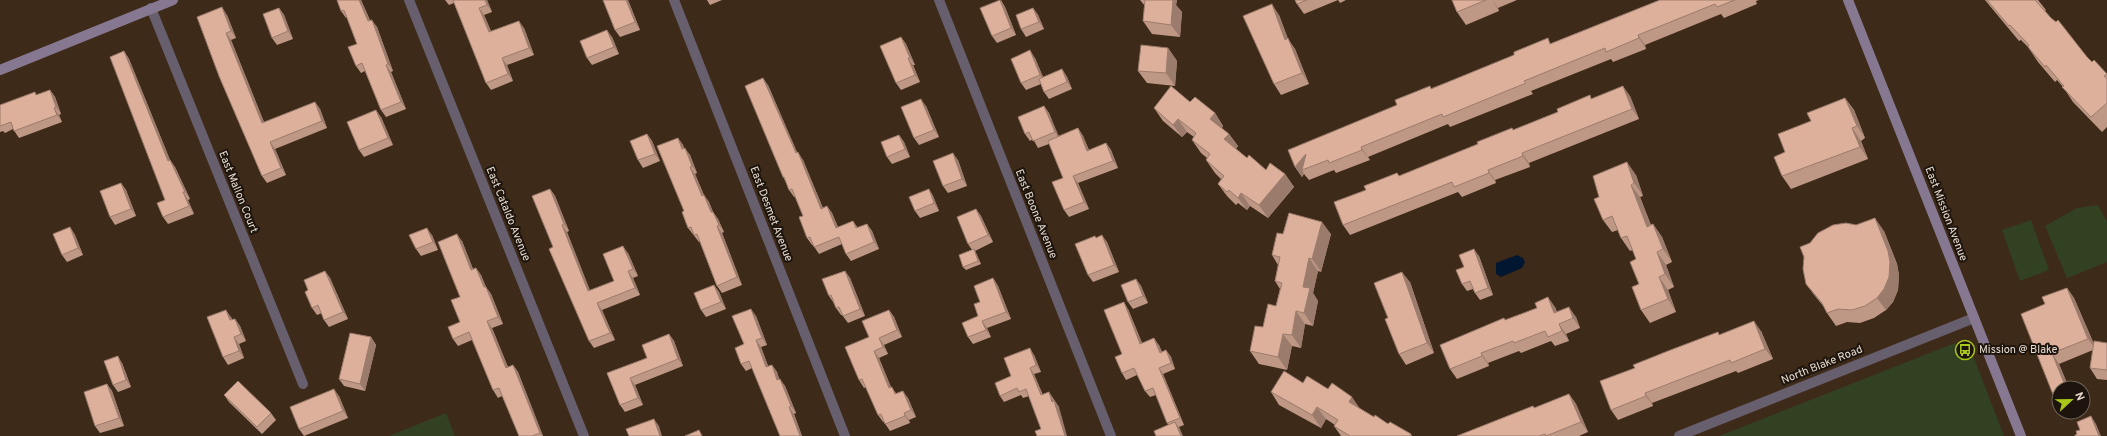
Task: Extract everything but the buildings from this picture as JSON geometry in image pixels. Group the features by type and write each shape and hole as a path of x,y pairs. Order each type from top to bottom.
{"street":[{"path":"0,70 173,0"},
{"name":"East Cataldo Avenue","path":"409,0 584,436"},
{"name":"East Desmet Avenue","path":"674,0 845,436"},
{"name":"East Boone Avenue","path":"939,0 1111,436"},
{"name":"East Mission Avenue","path":"1848,0 2021,436"},
{"name":"East Mallon Court","path":"151,8 303,384"},
{"name":"North Blake Road","path":"1679,436 1974,318"}],"green space":[{"path":"2098,205 2107,222 2107,262 2067,278 2045,226 2077,208"},
{"path":"2031,220 2049,270 2020,281 2002,230"},
{"path":"1955,343 1957,347 1964,346 1971,350 2004,436 1719,436"},
{"path":"446,413 455,436 389,436"}],"water":[{"path":"1517,255 1523,258 1525,262 1522,268 1501,277 1496,274 1496,263"}],"place":[{"name":"Mission @ Blake","path":"1965,350"}]}
